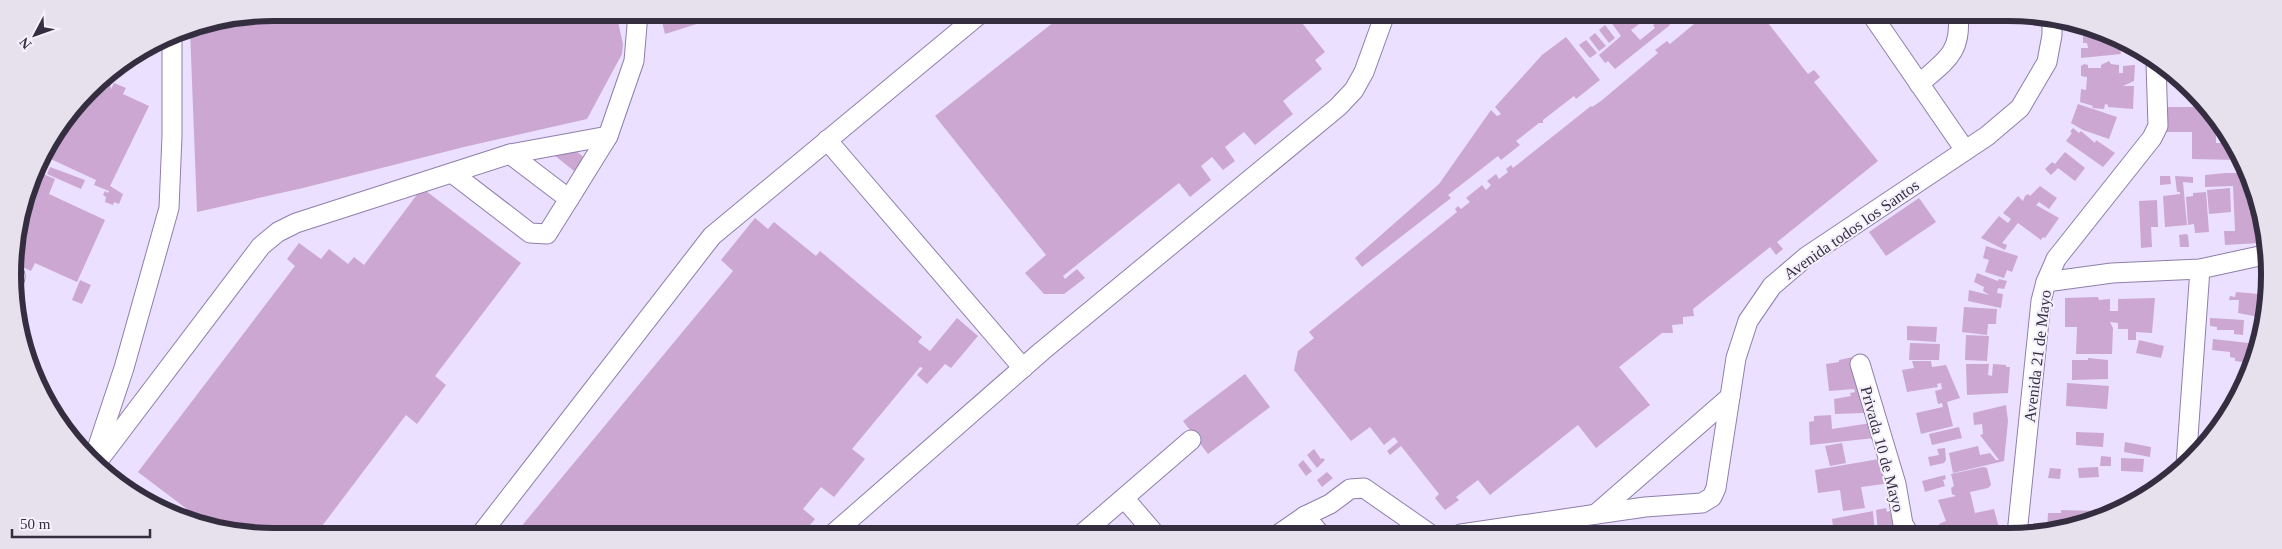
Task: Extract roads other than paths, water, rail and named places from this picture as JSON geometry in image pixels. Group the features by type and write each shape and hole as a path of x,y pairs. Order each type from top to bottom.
{"street":[{"path":"452,173 530,233 546,234 570,199 608,136 634,61 637,21"},
{"path":"486,528 712,236 971,21"},
{"path":"840,528 1022,368 1338,107 1354,90 1364,72 1382,21"},
{"path":"1876,21 1965,150"},
{"path":"1919,84 1956,48 1960,31 1959,21"},
{"name":"Avenida todos los Santos","path":"1502,528 1645,507 1702,503 1712,497 1716,488 1736,358 1748,321 1772,286 1806,257 1987,136 2020,108 2047,62 2052,25"},
{"path":"95,454 124,368 169,208 172,136 172,43"},
{"name":"Avenida 21 de Mayo","path":"2018,527 2041,301 2046,282 2056,259 2152,138 2158,126 2156,70"},
{"path":"100,458 261,246 278,232 296,223 510,154 608,136"},
{"path":"827,140 1022,368"},
{"path":"510,154 570,199"},
{"path":"2046,282 2112,274 2200,269 2260,256"},
{"path":"2187,454 2200,269"},
{"name":"Privada 10 de Mayo","path":"1860,364 1896,484 1905,528"},
{"path":"1596,514 1730,397"},
{"path":"1089,528 1191,440"},
{"path":"1288,528 1350,489 1364,488 1421,528"},
{"path":"1124,498 1150,528"},
{"path":"1305,516 1315,528"}]}
